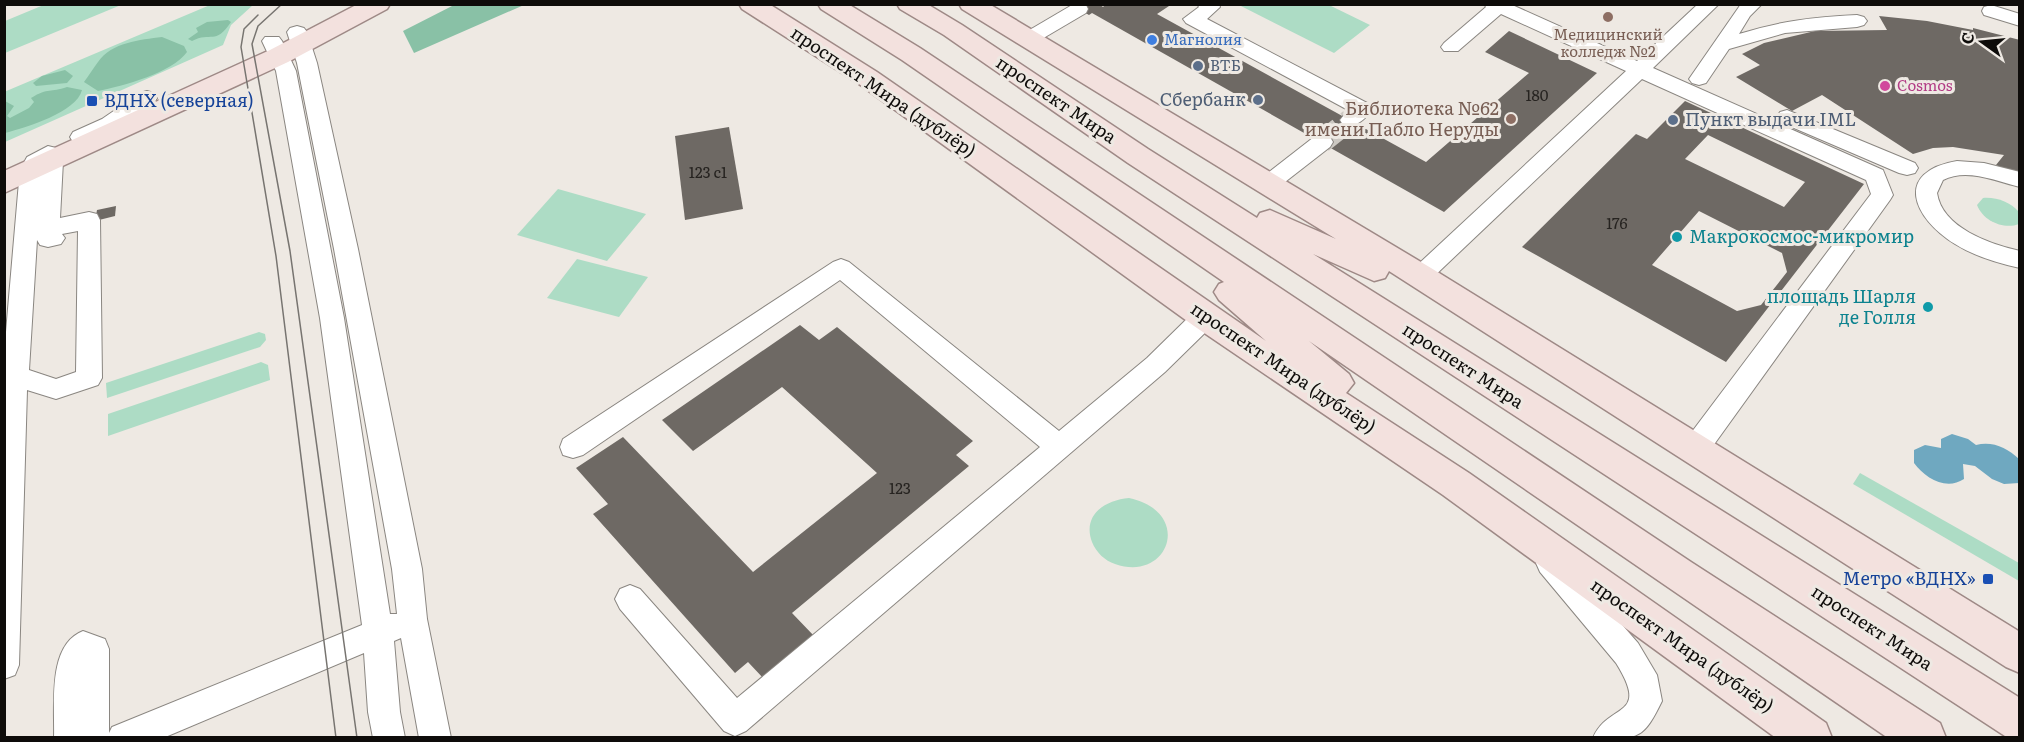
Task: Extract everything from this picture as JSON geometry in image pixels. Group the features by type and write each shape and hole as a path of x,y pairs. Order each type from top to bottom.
{"main road":[{"path":"4,162 147,98 288,44 378,4"},
{"name":"проспект Мира (дублёр)","path":"751,4 868,78 1205,317 1456,484 1812,738"},
{"path":"830,4 911,54 1678,574 1925,738"},
{"name":"проспект Мира","path":"909,4 953,30 1138,156 2019,722"},
{"path":"971,4 1420,276 2019,654"},
{"path":"4,183 288,44"},
{"path":"1138,156 1534,348"},
{"path":"1103,184 1456,484"}],"street":[{"path":"1206,4 1211,7 1193,19 1362,109 1350,120"},
{"path":"1420,276 1710,4"},
{"path":"1699,79 1743,12 1753,4"},
{"path":"1450,47 1496,6 1645,65 1875,176 1882,195 1695,449"},
{"path":"1028,39 1079,9"},
{"path":"1992,11 2019,20"},
{"path":"1722,45 1783,27 1857,21"},
{"path":"288,44 350,272 407,569 412,619 435,738"},
{"path":"288,44 286,71 332,318 378,633 384,712 389,738"},
{"path":"1645,65 1699,79 1907,168"},
{"path":"42,165 33,165 42,156 104,127 147,98"},
{"path":"1268,184 1322,142"},
{"path":"27,380 89,362 89,225 48,229 42,165"},
{"path":"4,665 11,436 27,380 42,165"},
{"path":"2019,180 1983,170 1952,169 1931,178 1926,196 1938,218 1957,234 1982,248 2019,260"},
{"path":"2019,186 1988,176 1958,176 1943,184 1939,198 1948,215 1968,232 1995,245 2019,251"},
{"path":"573,447 841,268 1059,447"},
{"path":"630,599 735,720 1156,365 1205,317"},
{"path":"1522,531 1627,653 1641,675 1646,701 1627,734"},
{"path":"123,738 412,619"},
{"path":"70,738 73,658 89,647 93,738"}],"green space":[{"path":"46,4 121,5 5,53 5,21"},
{"path":"210,5 253,5 231,25 223,45 5,142 4,92"},
{"path":"454,5 524,5 414,53 403,31"},
{"path":"1239,5 1329,5 1370,25 1334,53"},
{"path":"228,20 231,22 217,36 192,41 188,39 198,32 196,28 207,22"},
{"path":"162,37 184,46 187,52 180,60 159,72 133,82 98,91 84,82 98,62 111,50 127,43"},
{"path":"65,70 73,76 67,83 36,86 33,83 42,76"},
{"path":"67,87 82,90 71,105 49,118 5,133 5,101 14,106 7,116 10,118 29,108 34,102 31,98 46,91"},
{"path":"558,189 646,214 607,261 517,235"},
{"path":"1983,198 1998,199 2012,205 2019,212 2019,224 2007,226 1989,220 1977,205"},
{"path":"577,259 648,277 619,317 547,298"},
{"path":"259,332 265,334 266,340 260,347 107,398 106,383"},
{"path":"261,362 268,365 270,380 108,436 108,414"},
{"path":"1860,473 2019,563 2019,581 1853,484"},
{"path":"1129,498 1149,506 1162,517 1167,530 1167,543 1160,555 1149,564 1134,567 1111,563 1104,558 1094,546 1090,532 1090,524 1098,511 1112,502"}],"water":[{"path":"1952,434 1968,439 1976,445 1999,446 2014,455 2019,459 2019,483 2004,484 1992,479 1975,466 1963,464 1964,479 1950,484 1936,481 1924,474 1914,463 1914,450 1925,445 1941,448 1941,439"}],"building":[{"path":"1070,4 1099,4 1103,7 1106,4 1172,4 1157,14 1426,162 1529,73 1485,52 1509,31 1597,73 1444,212 1092,13 1089,15"},
{"name":"Cosmos","path":"1879,16 1927,21 1973,30 1973,28 2020,40 2020,176 1996,165 2004,155 1953,147 1933,148 1913,154 1822,95 1792,111 1736,77 1760,65 1742,54 1764,43 1815,31 1887,30"},
{"path":"1685,101 1864,184 1726,362 1522,247 1636,134 1647,139","holes":["1708,135 1805,182 1784,207 1685,159","1699,211 1782,253 1787,272 1761,305 1737,311 1652,265"]},
{"path":"729,127 743,209 685,220 675,136"},
{"path":"116,206 115,216 95,221 97,210"},
{"path":"800,325 819,340 837,327 973,441 956,455 969,466 792,613 815,637 765,680 748,662 735,673 593,514 608,504 576,468 623,437 753,572 877,473 782,387 693,451 662,420"}],"tunnel":[{"path":"1322,142 1350,120"}],"tram line":[{"path":"282,4 258,26 252,44 290,251 357,738"},
{"path":"258,15 244,29 241,47 276,256 336,738"}],"place":[{"name":"Медицинский колледж №2","path":"1608,17"},
{"name":"Магнолия","path":"1152,40"},
{"name":"ВТБ","path":"1198,66"},
{"name":"Cosmos","path":"1885,86"},
{"name":"Сбербанк","path":"1258,100"},
{"name":"ВДНХ (северная)","path":"92,101"},
{"name":"Библиотека №62 имени Пабло Неруды","path":"1511,119"},
{"name":"Пункт выдачи IML","path":"1673,120"},
{"name":"Макрокосмос-микромир","path":"1677,237"},
{"name":"площадь Шарля де Голля","path":"1928,307"},
{"name":"Метро «ВДНХ»","path":"1988,579"}]}
